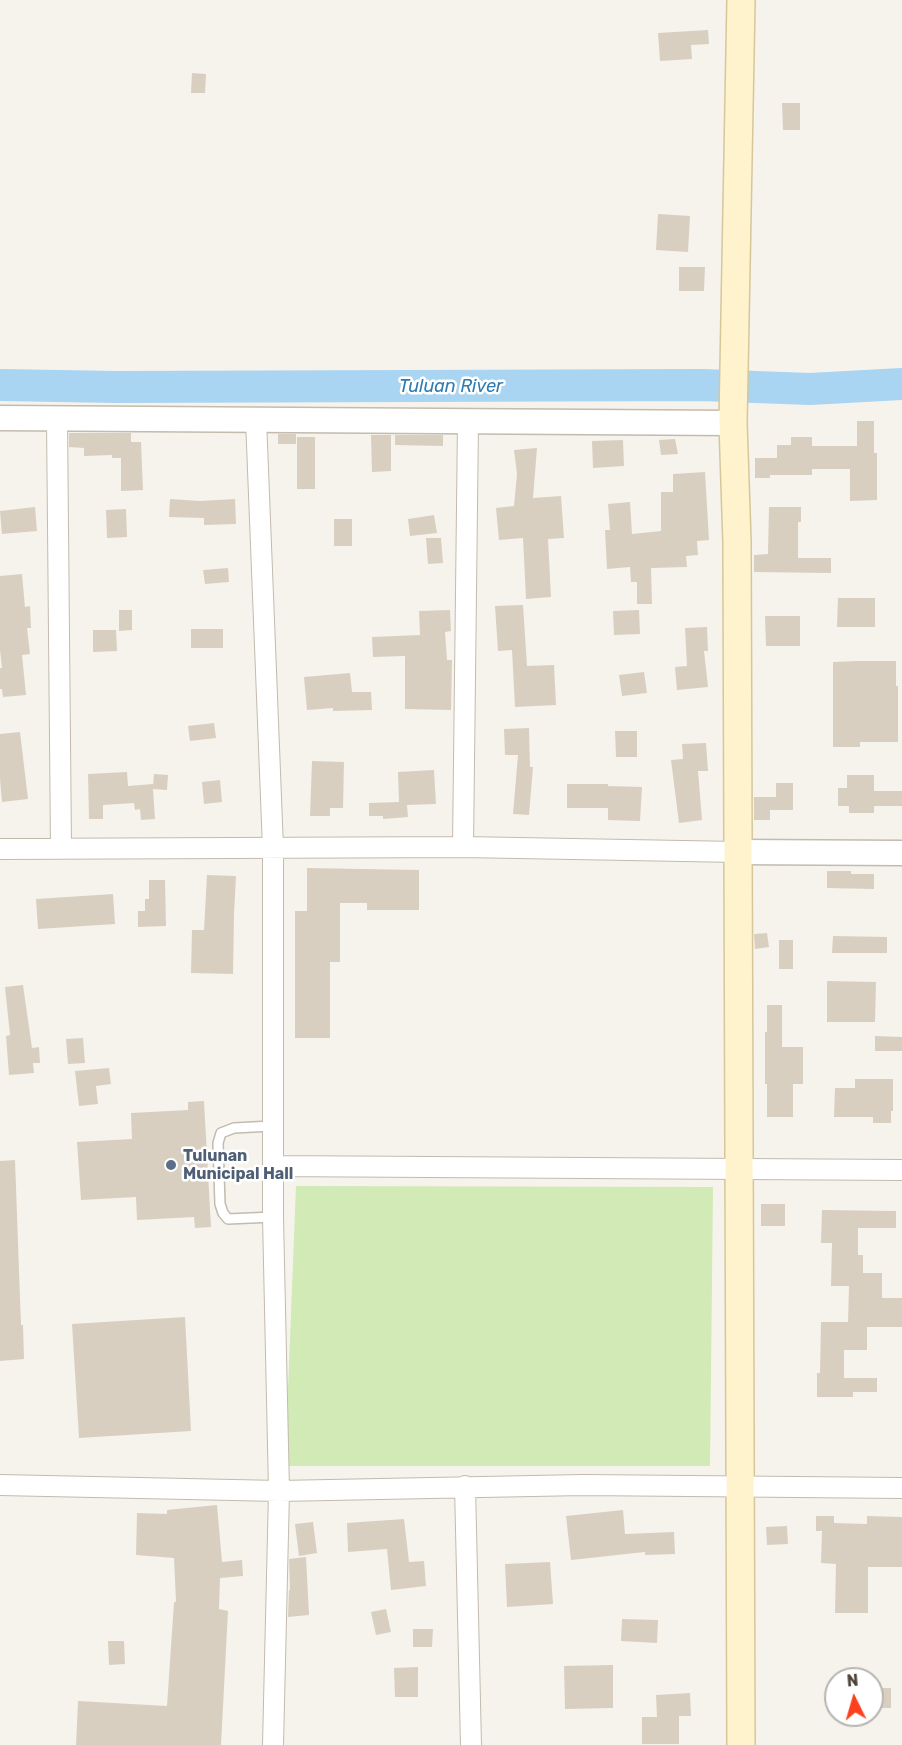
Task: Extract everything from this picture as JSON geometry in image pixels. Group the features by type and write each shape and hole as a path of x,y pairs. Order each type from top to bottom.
{"main road":[{"path":"741,0 734,416 741,1745"}],"street":[{"path":"0,418 468,422 734,416"},
{"path":"57,419 61,848"},
{"path":"256,420 273,848 272,1126 279,1491 273,1745"},
{"path":"464,847 468,422"},
{"path":"0,849 464,847 902,853"},
{"path":"273,1166 902,1170"},
{"path":"0,1485 279,1491 583,1485 902,1488"},
{"path":"465,1486 471,1745"}],"lane":[{"path":"272,1126 234,1128 222,1133 218,1143 220,1204 223,1213 228,1219 273,1217"}],"green space":[{"path":"296,1186 713,1187 710,1466 285,1466"}],"building":[{"path":"708,30 709,44 691,45 692,59 660,61 658,33"},
{"path":"192,73 206,74 205,93 191,93"},
{"path":"782,103 800,103 800,130 783,130"},
{"path":"658,214 690,216 688,252 656,250"},
{"path":"679,267 705,267 704,291 679,291"},
{"path":"857,421 874,421 877,500 850,501 850,469 812,469 812,475 770,475 770,478 755,478 755,458 777,458 777,445 791,445 791,437 812,437 812,446 857,446"},
{"path":"69,433 131,433 131,442 141,442 143,490 121,491 121,458 112,458 112,455 84,456 84,448 69,447"},
{"path":"278,434 296,434 296,444 278,444"},
{"path":"371,435 391,435 391,471 372,472"},
{"path":"395,435 443,435 443,446 395,445"},
{"path":"297,437 315,437 315,489 297,489"},
{"path":"675,439 678,454 661,455 659,440"},
{"path":"623,440 624,466 593,468 592,441"},
{"path":"537,448 533,498 561,496 564,538 548,539 551,597 526,599 523,538 499,540 496,508 514,506 517,474 514,450"},
{"path":"705,472 709,540 697,541 698,555 686,556 687,567 651,568 652,604 637,604 637,582 631,582 630,567 607,569 605,530 610,530 608,504 630,502 632,534 661,531 661,492 673,492 673,474"},
{"path":"170,499 200,501 235,499 236,524 204,525 204,518 169,517"},
{"path":"35,507 37,531 2,534 0,511"},
{"path":"769,507 801,507 801,522 798,522 798,558 831,558 831,573 754,572 754,555 768,554"},
{"path":"126,509 127,537 107,538 106,510"},
{"path":"434,515 437,533 410,536 408,519"},
{"path":"334,519 352,519 352,546 334,546"},
{"path":"426,538 441,538 443,563 428,564"},
{"path":"228,568 229,582 205,584 203,570"},
{"path":"22,574 25,607 30,606 31,628 27,628 30,654 22,655 26,695 3,697 2,689 0,689 0,668 2,668 0,576"},
{"path":"838,598 875,598 875,627 837,627"},
{"path":"523,605 527,666 554,665 556,705 515,707 512,650 498,651 495,606"},
{"path":"119,610 132,610 132,630 119,631"},
{"path":"450,610 451,631 445,632 447,660 452,660 451,710 405,709 405,656 373,657 372,637 420,635 419,611"},
{"path":"639,610 640,634 614,635 613,611"},
{"path":"765,616 800,616 800,646 766,646"},
{"path":"707,627 708,651 704,651 708,687 677,690 675,667 687,666 685,628"},
{"path":"191,629 223,629 223,648 191,648"},
{"path":"93,630 116,630 117,651 93,652"},
{"path":"896,661 898,742 860,742 860,747 833,747 833,662"},
{"path":"644,672 647,693 622,696 619,675"},
{"path":"350,673 352,692 371,692 372,710 333,711 333,708 307,710 304,677"},
{"path":"214,723 216,738 190,741 188,726"},
{"path":"529,728 530,767 533,767 529,815 513,814 518,755 505,755 504,729"},
{"path":"615,731 637,731 637,757 616,757"},
{"path":"20,732 28,799 2,802 0,734"},
{"path":"706,743 708,771 698,771 702,820 679,823 671,760 683,759 682,744"},
{"path":"312,761 344,762 343,808 330,808 330,816 310,816"},
{"path":"434,770 436,804 407,805 408,817 383,819 383,816 369,816 369,803 399,802 398,772"},
{"path":"127,772 128,786 153,784 153,786 154,774 168,775 167,790 153,789 155,819 141,820 140,809 135,810 134,803 103,805 103,819 89,819 88,774"},
{"path":"847,775 874,775 874,791 902,791 902,806 874,806 874,813 849,813 849,806 838,806 838,788 847,788"},
{"path":"220,780 222,802 204,804 202,782"},
{"path":"776,783 793,783 793,810 770,810 770,820 754,820 754,797 776,797"},
{"path":"567,784 642,787 640,821 608,820 608,808 567,808"},
{"path":"307,868 419,870 419,910 367,910 367,903 340,903 340,962 330,962 330,1038 295,1038 295,911 307,911"},
{"path":"827,871 874,874 874,889 827,888"},
{"path":"207,875 236,876 233,974 191,973 192,930 204,930"},
{"path":"149,880 165,880 166,926 138,927 138,911 145,911 145,899 149,899"},
{"path":"113,894 115,924 38,929 36,899"},
{"path":"767,933 769,947 755,949 754,934"},
{"path":"833,936 887,937 887,953 832,953"},
{"path":"779,940 793,940 793,969 779,969"},
{"path":"827,981 876,982 875,1022 827,1022"},
{"path":"23,985 32,1048 39,1047 40,1063 33,1063 34,1073 9,1075 6,1036 10,1035 5,987"},
{"path":"767,1005 782,1005 782,1047 803,1047 803,1084 793,1084 793,1117 767,1117 765,1032 767,1032"},
{"path":"875,1036 902,1037 902,1051 875,1051"},
{"path":"83,1038 85,1063 68,1064 66,1039"},
{"path":"109,1068 111,1084 96,1086 98,1104 79,1106 75,1071"},
{"path":"855,1079 893,1079 891,1123 873,1123 873,1117 834,1117 835,1088 855,1088"},
{"name":"Tulunan Municipal Hall","path":"204,1101 211,1227 195,1228 194,1217 137,1220 136,1197 81,1200 77,1142 132,1139 131,1113 188,1110 188,1102"},
{"path":"15,1160 24,1359 0,1361 0,1161"},
{"path":"761,1204 785,1204 785,1226 761,1226"},
{"path":"822,1210 896,1211 896,1228 858,1228 858,1255 863,1255 863,1273 882,1273 882,1298 902,1298 902,1327 867,1327 867,1350 844,1350 844,1378 877,1378 877,1392 853,1392 853,1397 817,1397 821,1322 848,1322 849,1286 831,1286 832,1243 821,1243"},
{"path":"185,1317 191,1431 79,1438 72,1324"},
{"path":"217,1505 222,1562 242,1560 243,1576 220,1578 219,1609 228,1611 221,1745 76,1745 78,1701 167,1706 174,1602 176,1602 174,1558 136,1555 137,1513 167,1514 167,1510"},
{"path":"623,1510 625,1534 674,1532 675,1554 645,1555 645,1552 571,1560 566,1516"},
{"path":"816,1516 834,1516 834,1523 867,1524 867,1516 902,1517 902,1567 868,1567 868,1613 835,1613 836,1564 821,1563 822,1531 816,1531"},
{"path":"404,1519 409,1562 424,1561 426,1586 391,1590 387,1549 348,1552 347,1523"},
{"path":"313,1522 317,1553 299,1556 295,1524"},
{"path":"787,1526 788,1544 767,1545 766,1527"},
{"path":"306,1557 309,1615 288,1617 289,1559"},
{"path":"550,1562 553,1604 507,1607 505,1564"},
{"path":"386,1609 391,1632 376,1635 371,1612"},
{"path":"622,1619 658,1620 657,1643 621,1641"},
{"path":"413,1629 433,1629 432,1647 413,1647"},
{"path":"108,1641 124,1641 125,1664 109,1665"},
{"path":"613,1665 613,1708 565,1709 564,1666"},
{"path":"418,1667 418,1697 395,1697 394,1668"},
{"path":"884,1688 891,1688 891,1708 884,1708"},
{"path":"690,1693 691,1716 679,1716 679,1744 642,1744 642,1717 657,1717 656,1695"}],"waterway":[{"name":"Tuluan River","path":"0,385 117,387 702,385 810,389 902,384"}],"place":[{"name":"Tulunan Municipal Hall","path":"171,1165"}]}
